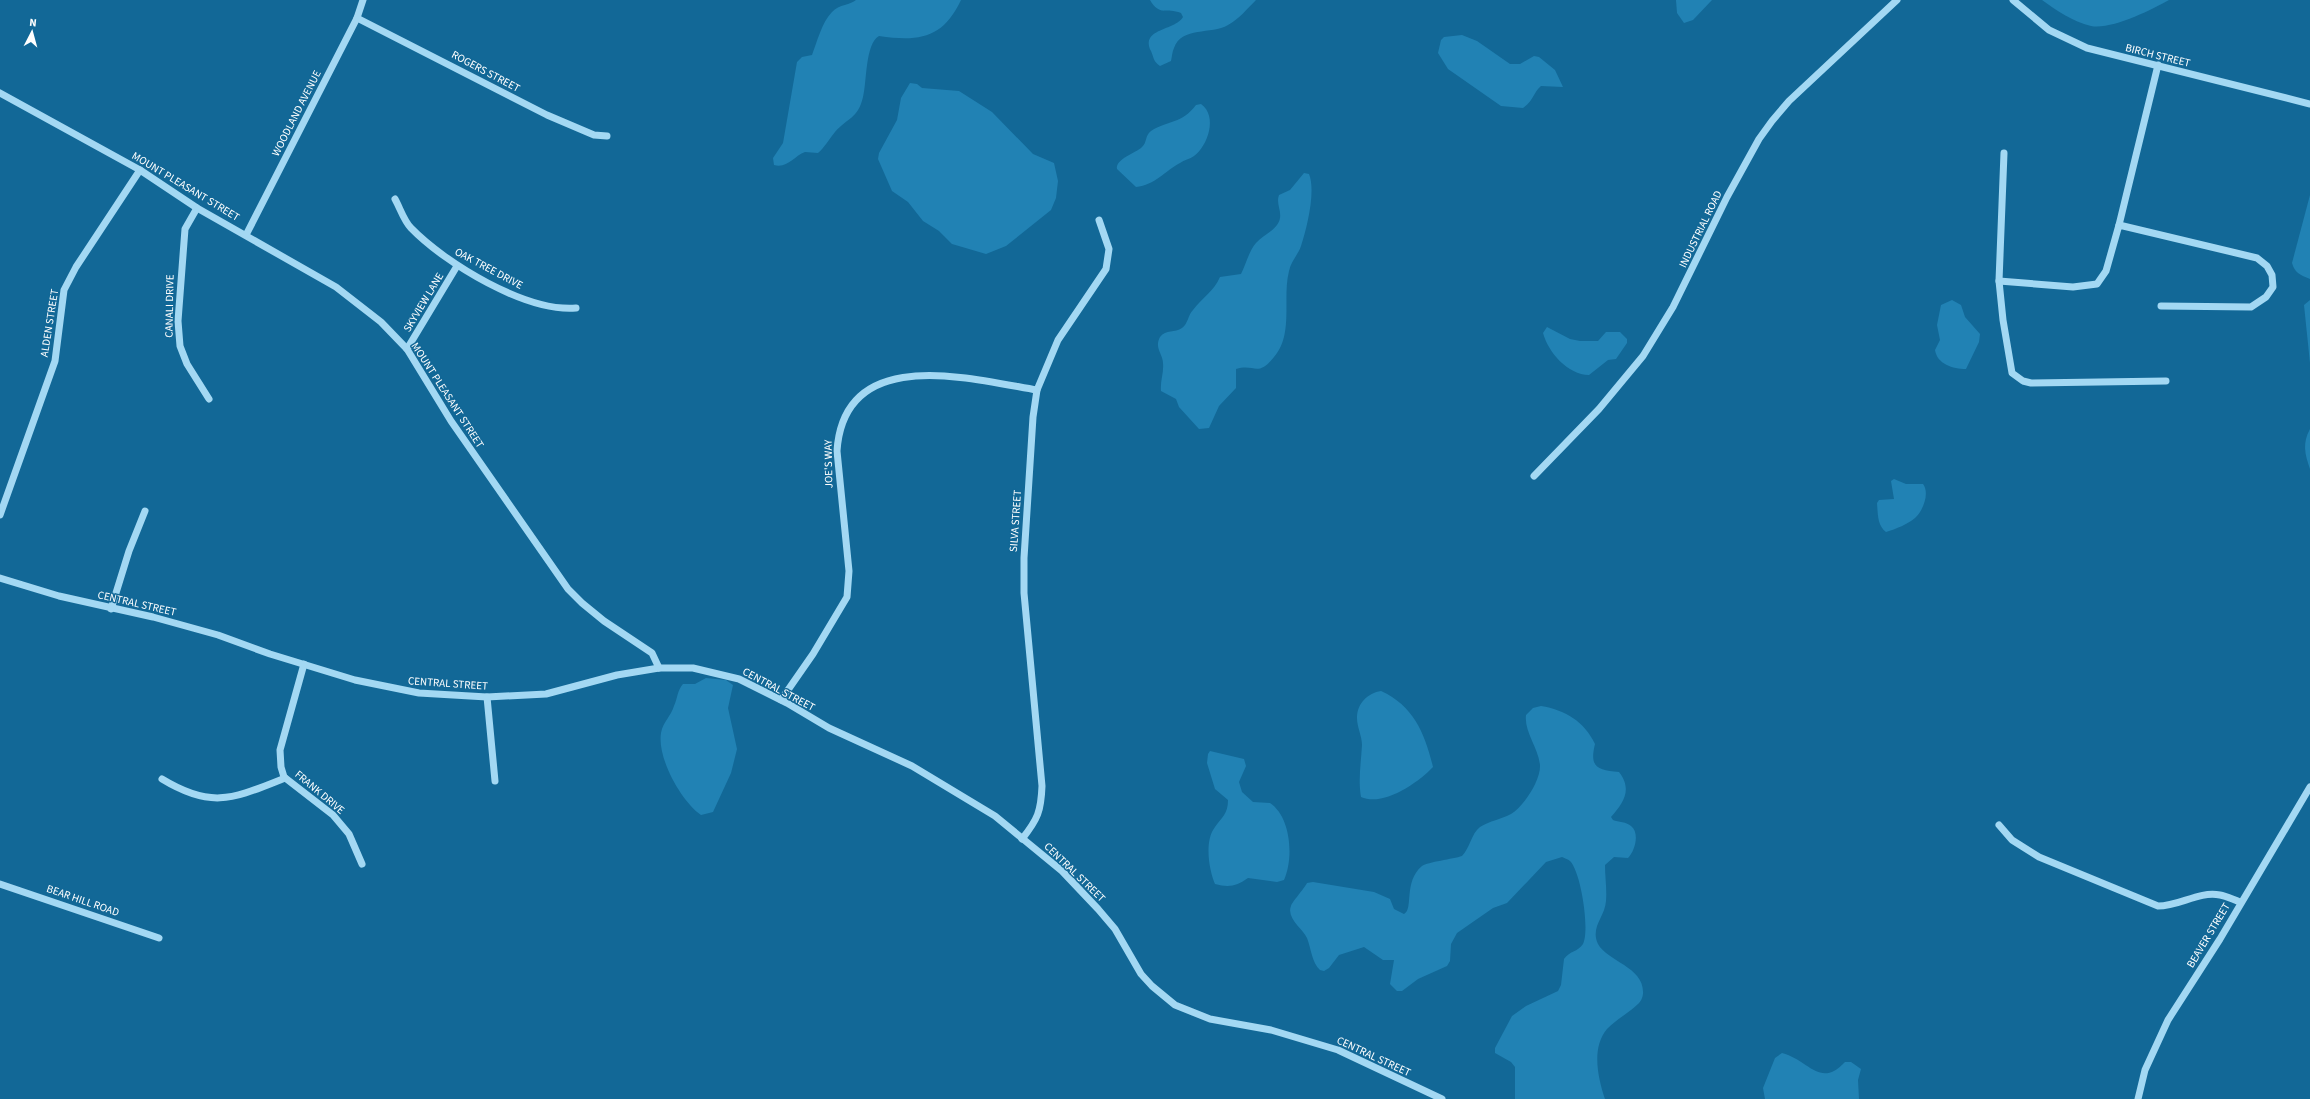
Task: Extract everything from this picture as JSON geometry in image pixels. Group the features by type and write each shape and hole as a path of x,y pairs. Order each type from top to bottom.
{"street":[{"name":"WOODLAND AVENUE","path":"246,235 357,18 363,0"},
{"name":"INDUSTRIAL ROAD","path":"1534,476 1599,409 1647,350 1673,307 1727,197 1759,139 1772,121 1789,102 1896,0"},
{"name":"BIRCH STREET","path":"2014,0 2049,30 2073,42 2102,53 2310,104"},
{"name":"ROGERS STREET","path":"357,18 547,115 594,135 607,136"},
{"path":"1999,281 2073,287 2097,284 2106,271 2158,66"},
{"name":"MOUNT PLEASANT STREET","path":"0,93 140,170 197,208 336,287 382,322 407,350 451,421 568,589 599,616 652,653 659,668"},
{"path":"2004,154 1999,281 2012,372 2016,377 2032,382 2166,381"},
{"name":"ALDEN STREET","path":"0,515 55,361 64,290 76,267 140,170"},
{"name":"OAK TREE DRIVE","path":"395,199 410,227 457,266 527,301 561,309 576,308"},
{"name":"CANALI DRIVE","path":"197,208 185,229 179,314 180,346 186,364 209,399"},
{"name":"SILVA STREET","path":"1022,839 1037,820 1041,805 1042,786 1024,593 1024,558 1037,390 1058,340 1106,269 1109,250 1099,220"},
{"path":"2118,225 2257,258 2267,266 2272,275 2273,287 2266,298 2251,307 2161,306"},
{"name":"SKYVIEW LANE","path":"407,350 457,266"},
{"name":"JOE'S WAY","path":"781,700 813,654 847,597 849,571 837,451 838,436 844,416 856,400 871,387 887,380 903,377 980,380 1037,390"},
{"path":"111,609 129,551 145,511"},
{"name":"CENTRAL STREET","path":"0,578 111,609 153,617 218,635 304,664 386,688 419,693 487,697 546,694 617,675 659,668 693,668 738,679 781,700 829,728 912,766 995,816 1062,871 1115,929 1141,974 1152,986 1175,1005 1210,1019 1271,1030 1338,1050 1442,1099"},
{"name":"FRANK DRIVE","path":"304,664 280,750 281,767 285,778 333,815 349,834 362,864"},
{"path":"487,697 495,781"},
{"path":"162,779 180,790 199,796 216,799 237,796 285,778"},
{"name":"BEAVER STREET","path":"2138,1099 2145,1070 2168,1020 2220,939 2240,902 2310,787"},
{"path":"1999,825 2012,840 2038,857 2158,906 2170,906 2200,896 2212,894 2220,895 2240,902"},
{"name":"BEAR HILL ROAD","path":"0,884 159,938"}],"shaded area":[{"path":"856,0 961,0 954,13 938,30 918,37 894,38 879,36 874,40 867,64 863,97 858,110 852,118 839,127 818,153 805,152 787,164 779,166 774,165 773,158 783,143 797,62 802,57 812,55 828,16 838,7"},
{"path":"1150,0 1256,0 1232,23 1214,30 1198,32 1183,37 1178,41 1174,48 1171,61 1160,66 1155,61 1151,51 1149,44 1150,38 1154,34 1179,22 1183,17 1181,13 1176,11 1160,10"},
{"path":"1676,0 1712,0 1693,20 1684,23 1677,13"},
{"path":"2042,0 2169,0 2152,9 2120,22 2109,25 2091,26 2059,12"},
{"path":"1462,35 1477,41 1510,64 1520,64 1534,56 1539,57 1555,70 1563,87 1541,86 1523,108 1501,106 1448,69 1438,53 1441,40 1444,37"},
{"path":"910,83 917,84 922,88 959,91 992,112 1033,154 1054,163 1058,181 1056,198 1051,210 1006,246 986,254 952,244 939,231 923,221 908,202 892,191 878,159 879,153 897,120 901,98"},
{"path":"1201,104 1206,109 1209,116 1209,131 1203,145 1194,156 1175,166 1149,184 1143,186 1136,187 1117,169 1117,165 1122,159 1144,145 1151,131 1180,119 1191,111 1196,105"},
{"path":"1304,173 1309,174 1311,181 1312,190 1310,210 1301,246 1291,264 1289,271 1287,282 1286,327 1280,348 1274,357 1264,367 1256,369 1236,369 1236,388 1219,406 1209,428 1199,429 1179,407 1176,399 1161,391 1163,360 1158,348 1158,341 1165,333 1184,326 1191,312 1215,286 1220,277 1241,274 1254,246 1277,225 1279,221 1279,195 1290,190"},
{"path":"2310,195 2310,279 2298,273 2292,263"},
{"path":"1952,300 1961,305 1965,317 1980,334 1979,342 1966,369 1946,365 1936,355 1935,350 1940,340 1937,325 1941,305"},
{"path":"2310,300 2310,363 2304,305"},
{"path":"1547,327 1570,339 1580,341 1598,341 1606,332 1620,332 1627,339 1627,343 1616,359 1608,360 1589,375 1581,374 1567,367 1554,355 1549,348 1543,333"},
{"path":"2310,429 2310,469 2305,444 2307,434"},
{"path":"1894,479 1906,484 1923,484 1926,497 1921,511 1915,518 1902,526 1886,532 1879,523 1877,503 1879,500 1894,499 1891,481"},
{"path":"706,678 726,680 733,685 728,708 737,749 731,773 713,812 701,815 686,800 672,778 663,754 661,733 663,726 673,710 683,684 695,684"},
{"path":"1381,691 1392,697 1410,713 1422,732 1433,767 1419,780 1400,792 1379,799 1370,799 1361,797 1360,791 1362,745 1357,721 1357,713 1361,703 1368,696"},
{"path":"1541,706 1558,710 1579,723 1591,736 1595,744 1593,752 1594,763 1601,769 1619,772 1625,785 1625,796 1611,817 1613,820 1625,823 1634,829 1636,837 1633,851 1628,858 1614,857 1605,865 1606,901 1596,932 1598,944 1603,950 1638,977 1642,985 1643,994 1642,999 1637,1005 1607,1029 1599,1045 1597,1054 1598,1073 1605,1099 1515,1099 1515,1067 1511,1062 1495,1053 1495,1048 1512,1016 1526,1006 1558,991 1561,985 1564,959 1568,954 1579,949 1583,944 1585,937 1585,914 1581,888 1574,867 1570,861 1562,857 1546,862 1507,903 1493,908 1457,933 1451,944 1450,961 1447,966 1418,979 1402,991 1397,991 1390,984 1394,960 1383,960 1364,947 1339,955 1329,968 1324,971 1320,970 1313,959 1307,938 1293,919 1290,910 1292,904 1307,883 1313,882 1374,892 1390,899 1394,909 1404,914 1407,911 1411,887 1416,872 1422,866 1462,856 1480,827 1511,814 1521,805 1531,792 1538,778 1540,765 1537,752 1527,727 1526,715 1533,708"},
{"path":"1210,751 1244,759 1246,766 1239,782 1242,792 1253,802 1270,803 1277,809 1289,838 1289,861 1284,880 1277,882 1248,878 1233,886 1215,884 1209,864 1210,840 1215,827 1226,812 1228,800 1215,789 1207,763 1208,754"},
{"path":"1782,1053 1821,1073 1828,1073 1836,1070 1845,1062 1851,1062 1861,1069 1858,1080 1859,1099 1765,1099 1763,1088 1775,1058"}]}
